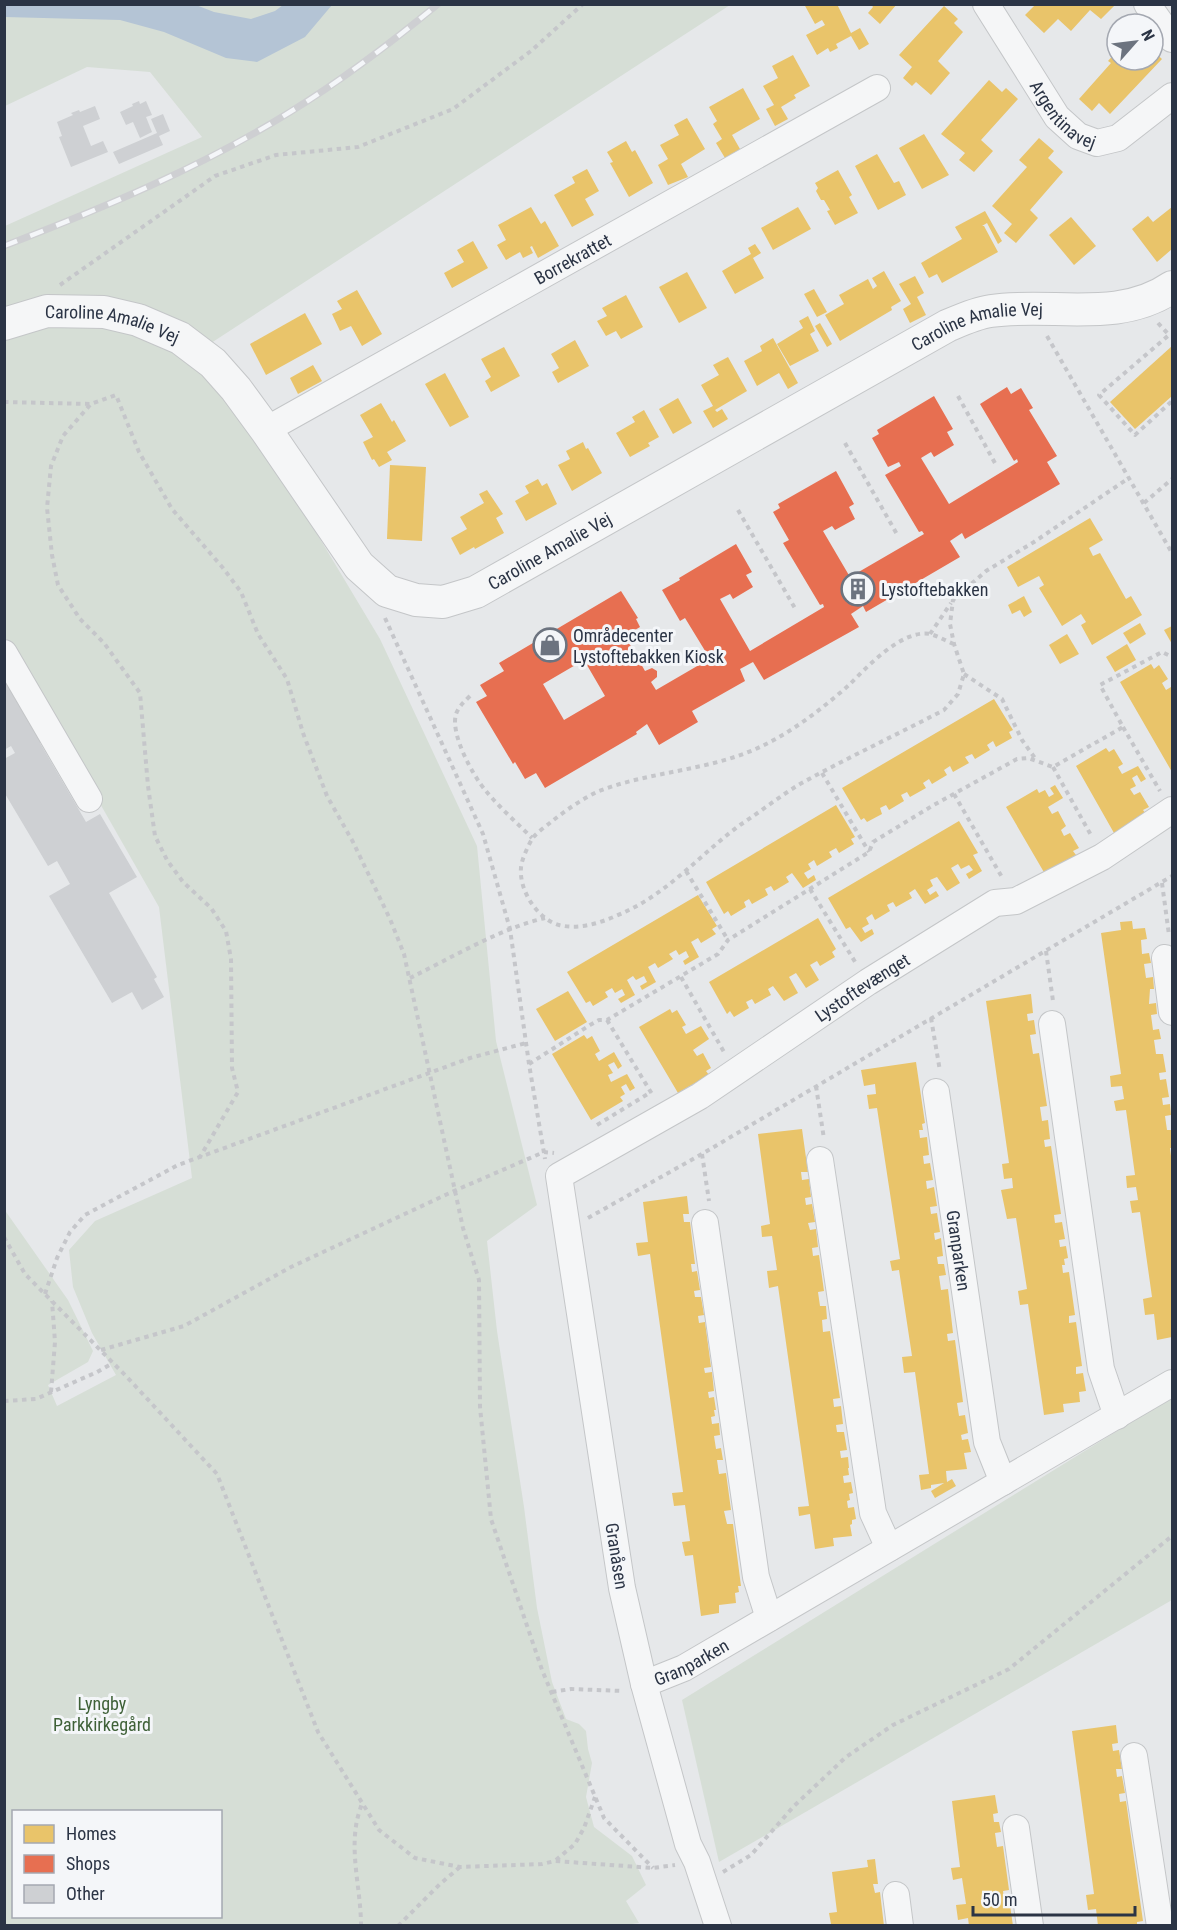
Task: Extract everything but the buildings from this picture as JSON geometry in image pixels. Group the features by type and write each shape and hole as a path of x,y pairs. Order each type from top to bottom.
{"street":[{"name":"Argentinavej","path":"986,4 1057,117 1078,136 1097,143 1118,138 1173,96"},
{"path":"1147,4 1173,39"},
{"name":"Borrekrattet","path":"266,430 878,88"},
{"name":"Caroline Amalie Vej","path":"4,324 46,311 104,312 138,320 180,338 213,363 236,389 359,566 387,591 416,600 443,602 476,592 947,326 971,316 992,311 1113,309 1139,303 1173,287"},
{"path":"4,653 89,799"},
{"name":"Lystoftevænget","path":"552,1164 665,1116 736,1072 868,982 995,903 1016,901 1102,857 1172,811"},
{"path":"1165,958 1173,1012"},
{"path":"1052,1024 1101,1369 1118,1416"},
{"name":"Granparken","path":"936,1092 987,1442 1003,1482"},
{"path":"820,1160 873,1513 889,1548"},
{"name":"Granåsen","path":"552,1164 568,1232 622,1588 644,1684 688,1844 700,1871 718,1926"},
{"path":"705,1223 756,1577 769,1618"},
{"name":"Granparken","path":"644,1684 684,1668 1173,1383"},
{"path":"1134,1756 1160,1926"},
{"path":"1016,1828 1030,1926"},
{"path":"896,1895 900,1926"}],"path":[{"path":"56,287 215,176 276,155 358,147 453,109 531,51 582,4"},
{"path":"1139,303 1169,335 1099,395 1135,435 1173,401"},
{"path":"1031,309 1173,553"},
{"path":"4,402 91,404 116,395 139,452 172,509 241,592 258,634 287,679 303,733 327,796 353,842 390,919 404,954 410,978 454,1191 479,1280 480,1407 491,1519 542,1670 604,1818 653,1868"},
{"path":"958,396 996,465"},
{"path":"91,404 63,436 51,466 47,508 52,555 58,585 80,619 104,643 140,693 155,836 167,860 183,882 211,908 226,931 231,958 232,1068 238,1092 200,1157"},
{"path":"845,443 898,536"},
{"path":"930,634 953,600 986,570 1034,542 1129,478"},
{"path":"1144,503 1173,479"},
{"path":"738,510 796,610"},
{"path":"387,591 385,620 483,834 510,929 544,1152 552,1164 562,1146"},
{"path":"953,600 950,624 964,674 958,694 944,710 799,785 737,828 650,899 609,920 581,926 560,925 544,918 533,904 524,887 521,867 532,838 569,808 598,792 623,784 713,763 758,748 789,732 832,700 880,656 902,640 918,634 930,634 954,644"},
{"path":"1172,811 1122,727 1101,685 1162,651 1173,657"},
{"path":"964,674 1002,699 1022,740 1038,762"},
{"path":"470,696 460,706 455,717 456,734 485,791 532,838"},
{"path":"1053,767 1122,727"},
{"path":"529,1064 590,1025 599,1020 607,1020 718,954 728,940 869,852 873,842 1017,759 1028,758 1053,767 1102,857"},
{"path":"822,773 869,852"},
{"path":"954,794 1016,901"},
{"path":"686,871 728,940"},
{"path":"568,1232 1173,876"},
{"path":"1162,883 1171,948 1165,958"},
{"path":"810,889 868,982"},
{"path":"410,978 510,929 544,918"},
{"path":"1046,951 1055,1016 1052,1024"},
{"path":"681,977 736,1072"},
{"path":"931,1018 942,1084 936,1092"},
{"path":"607,1020 665,1116"},
{"path":"45,1294 57,1258 70,1232 84,1215 200,1157 429,1072 526,1043"},
{"path":"816,1086 826,1149 820,1160"},
{"path":"592,1128 651,1092"},
{"path":"101,1350 184,1326 291,1267 544,1152"},
{"path":"702,1154 711,1214 705,1223"},
{"path":"4,1237 25,1274 101,1350 217,1474 318,1732 379,1830 415,1858 460,1867 542,1864 555,1861 700,1871 729,1869 751,1855 794,1806 846,1757 892,1725 1009,1669 1173,1536"},
{"path":"51,1392 56,1342 52,1301"},
{"path":"4,1401 36,1399 113,1363"},
{"path":"552,1692 571,1689 621,1691 644,1684"},
{"path":"555,1861 575,1844 584,1828 595,1797"},
{"path":"361,1926 355,1852 356,1825 362,1803"},
{"path":"398,1926 460,1867"}],"green space":[{"name":"Lyngby Parkkirkegård","path":"5,5 730,5 205,347 380,639 477,846 496,1041 537,1205 487,1241 497,1331 537,1608 552,1682 566,1719 579,1724 586,1731 592,1763 586,1797 594,1827 632,1856 646,1885 626,1901 639,1923 618,1926 5,1925 4,1209 68,1300 93,1351 88,1362 48,1385 57,1406 116,1375 92,1333 73,1287 69,1250 95,1221 192,1178 159,907 5,637 5,226 202,137 150,72 87,67 5,106"},
{"path":"1172,1397 1172,1600 719,1862 682,1700"}],"water":[{"path":"5,4 196,5 214,12 251,19 275,11 283,5 332,5 305,37 257,62 226,58 164,32 120,20 5,17"}],"railway":[{"path":"4,246 150,186 256,132 347,74 438,4"}],"place":[{"name":"Lystoftebakken","path":"858,589"},
{"name":"Områdecenter Lystoftebakken Kiosk","path":"550,645"}]}
